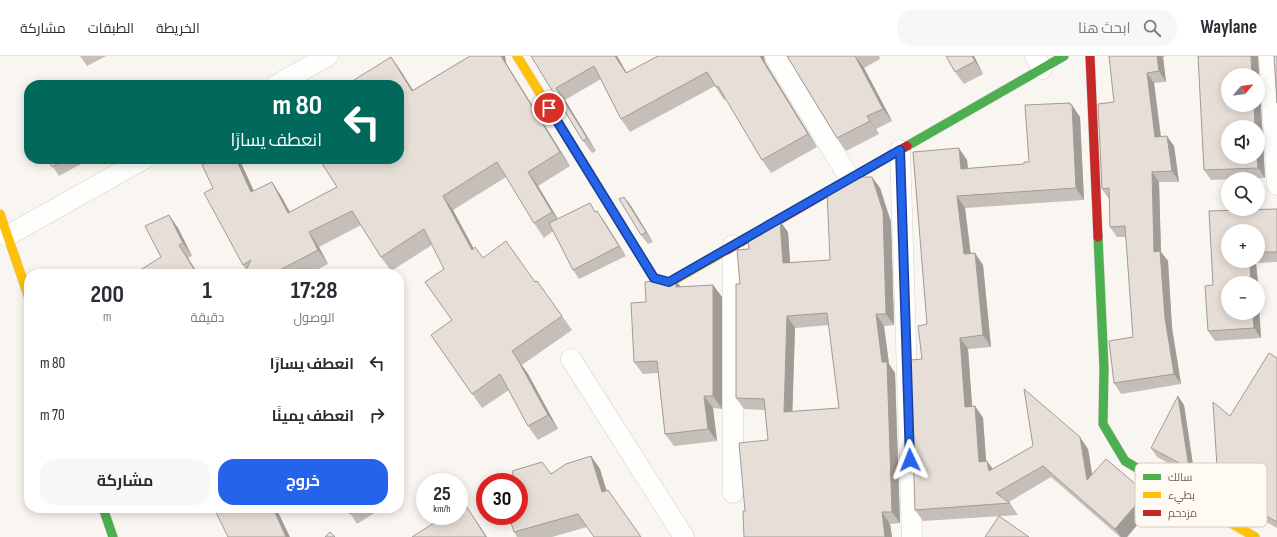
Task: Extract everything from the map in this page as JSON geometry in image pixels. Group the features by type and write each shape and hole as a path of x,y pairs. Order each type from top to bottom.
{"street":[{"path":"285,80 328,56"},
{"path":"517,56 654,278 669,282 900,150 1038,62 1064,56"},
{"path":"775,56 850,178"},
{"path":"1090,56 1104,368 1103,424 1125,461 1135,467"},
{"path":"1269,56 1277,185"},
{"path":"900,150 912,537"},
{"path":"7,236 135,164"},
{"path":"0,214 24,284"},
{"path":"733,493 734,245"},
{"path":"571,359 684,537"},
{"path":"105,513 113,537"},
{"path":"1237,527 1254,537"}],"building":[{"path":"470,56 501,56 560,152 528,172 552,212 534,223 497,162 443,196 472,250 475,247 483,258 506,241 535,282 537,281 562,316 512,351 548,415 528,426 500,374 472,394 431,335 452,320 425,282 444,269 424,229 381,257 352,211 309,232 318,250 282,269 246,269 251,260 243,265 204,193 213,188 202,165 238,164 251,192 272,182 288,213 337,187 322,164 404,164 404,80 354,80 391,57 412,91"},
{"path":"531,56 615,56 626,73 658,56 760,56 808,134 762,160 718,86 716,87 707,72 621,119 594,66 556,88 587,138 583,141"},
{"path":"787,56 855,56 883,109 867,116 870,121 837,138"},
{"path":"946,56 972,56 975,61 955,72"},
{"path":"1109,56 1157,56 1159,71 1147,73 1155,137 1167,136 1172,171 1152,172 1154,252 1160,251 1165,318 1174,374 1114,383 1109,341 1133,337 1125,226 1110,227 1109,188 1102,189 1098,104 1114,102"},
{"path":"1198,56 1251,56 1252,68 1221,68 1221,112 1254,112 1255,120 1221,120 1221,164 1258,164 1258,168 1204,170"},
{"path":"1274,56 1277,56 1277,103"},
{"path":"1070,103 1070,105 1072,105 1076,188 957,196 964,254 975,253 983,335 960,338 965,407 975,406 979,462 987,461 989,471 1033,446 1024,389 1080,437 1087,480 1106,459 1135,484 1135,506 1115,529 1043,466 996,493 1010,503 915,510 910,360 922,359 918,326 927,324 913,152 959,148 961,169 1024,164 1024,162 1029,162 1025,105"},
{"path":"50,164 57,164 52,167"},
{"path":"857,177 872,177 883,211 886,314 876,314 882,362 887,362 892,512 882,512 885,537 744,537 743,511 745,511 739,443 768,440 764,399 736,398 736,284 740,284 737,250 749,249 748,236 774,221 780,221 783,263 830,260 827,191 840,183","holes":["827,313 839,408 784,412 787,316"]},
{"path":"624,197 646,232 641,235 619,199"},
{"path":"590,203 595,212 597,211 619,246 573,270 549,223"},
{"path":"1265,209 1277,209 1277,252 1265,252 1265,224 1221,224 1221,268 1250,268 1251,276 1221,276 1221,320 1253,320 1254,328 1208,331 1205,286 1213,285 1209,211 1221,211 1221,216 1265,216"},
{"path":"169,215 183,243 179,245 194,269 142,269 161,257 145,226"},
{"path":"676,280 676,287 713,285 713,396 704,396 708,429 665,434 657,361 634,362 631,303 646,302 645,282 653,281 661,283"},
{"path":"1269,353 1277,358 1277,522 1267,516 1267,463 1217,463 1213,402 1230,416"},
{"path":"1178,396 1188,463 1180,463 1151,448"},
{"path":"591,456 602,492 608,490 641,537 594,537 578,514 514,532 512,525 528,525 528,473 513,473 512,471 542,462 551,474 566,464"},
{"path":"468,509 476,521 476,525 478,525 486,537 412,537 431,525 468,525"},
{"path":"216,513 275,513 286,537 228,537"},
{"path":"999,516 1029,537 985,537"},
{"path":"330,532 335,537 325,537"}],"traffic: fast":[{"path":"907,146 1064,56"},
{"path":"1098,237 1104,368 1103,424 1125,461 1135,467"},
{"path":"105,513 113,537"}],"traffic: slow":[{"path":"517,56 654,278 669,283 727,250"},
{"path":"0,214 24,284"},
{"path":"1238,527 1255,537"}],"traffic: jam":[{"path":"1090,56 1098,237"},
{"path":"727,250 907,146"}],"route":[{"path":"549,108 654,278 669,282 900,150 910,460"}]}
